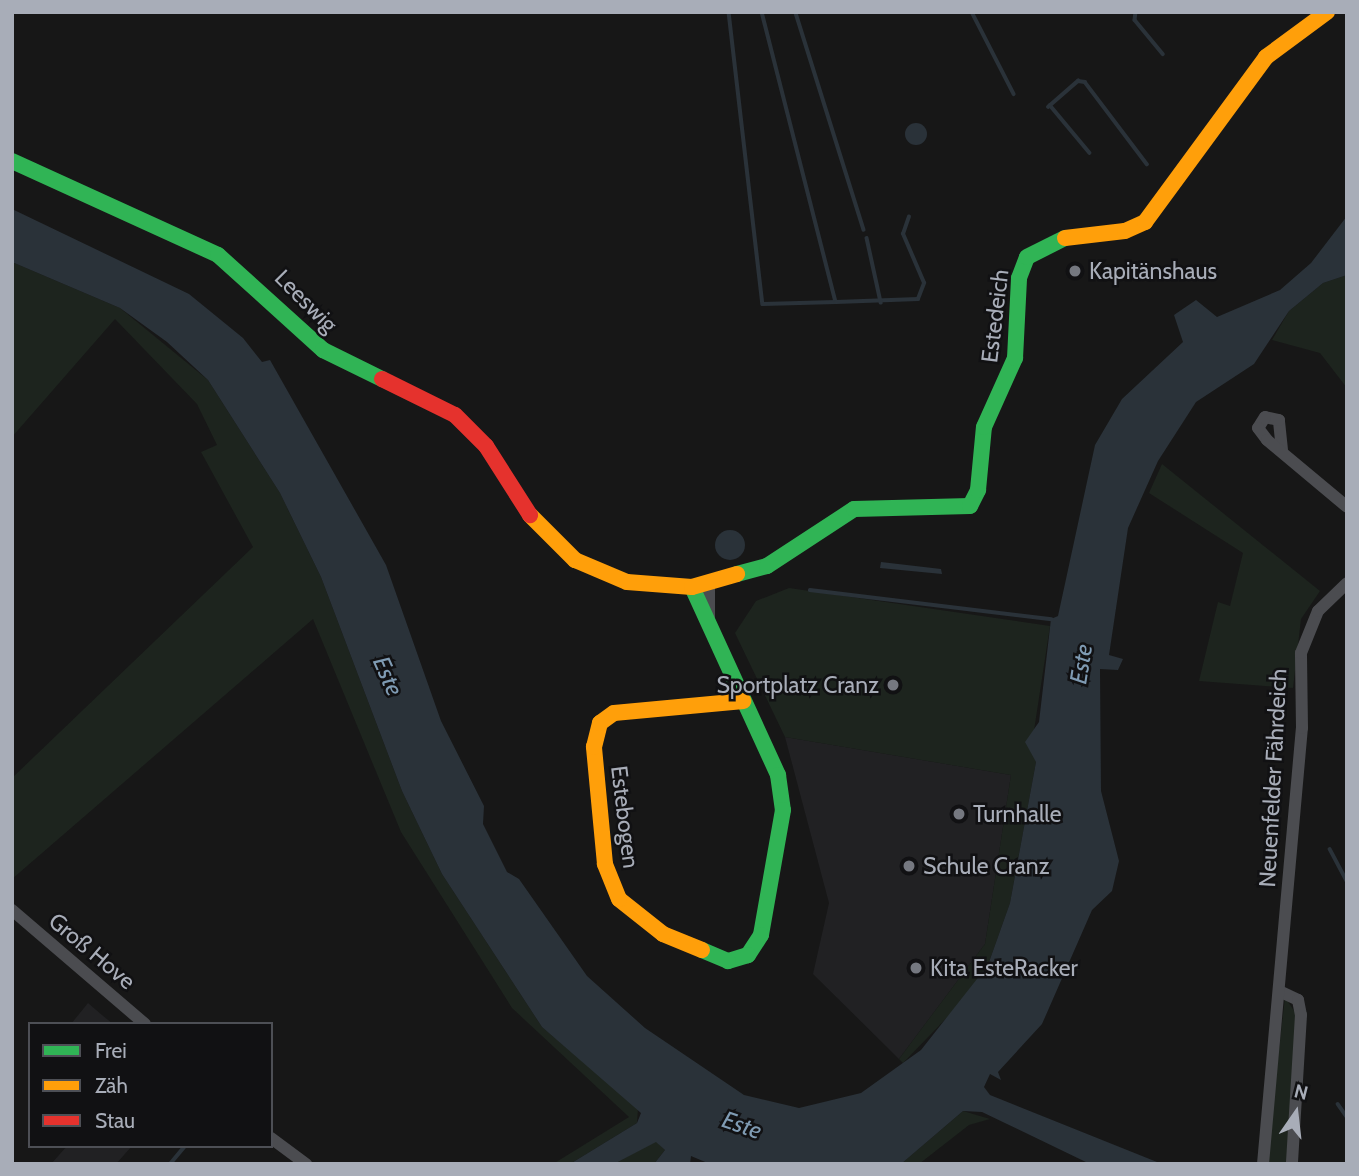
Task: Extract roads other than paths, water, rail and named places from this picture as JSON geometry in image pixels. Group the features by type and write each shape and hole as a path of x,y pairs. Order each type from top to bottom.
{"street":[{"name":"Estedeich","path":"559,549 618,580 692,587 709,585 767,566 845,512 960,509 974,502 984,427 1015,358 1019,278 1027,257 1052,239 1125,231 1145,222 1266,57 1327,12"},
{"name":"Leeswig","path":"12,161 218,255 323,350 455,415 486,446 559,549"},
{"path":"1282,450 1347,507"},
{"name":"Neuenfelder Fährdeich","path":"1263,1164 1302,728 1301,653 1318,611 1347,583"},
{"name":"Estebogen","path":"709,585 709,617"},
{"name":"Estebogen","path":"692,587 709,617 743,701 778,775 783,830 761,935 748,955 729,961 663,934 619,899 605,864 594,747 600,723 614,713 743,701"},
{"name":"Groß Hove","path":"12,910 143,1022"},
{"path":"1279,991 1298,1000 1301,1014 1293,1164"},
{"path":"273,1140 306,1164"}],"water":[{"path":"916,123 924,126 927,134 924,142 916,145 908,142 905,134 908,126"},
{"name":"Este","path":"12,209 189,294 243,338 262,362 270,360 386,565 441,721 484,806 483,824 507,872 519,879 587,976 645,1028 744,1095 799,1108 861,1093 921,1050 988,965 1010,903 1036,762 1025,742 1039,722 1051,619 1058,616 1095,445 1122,399 1183,342 1174,315 1196,300 1217,317 1280,290 1311,263 1347,216 1347,275 1323,283 1289,311 1254,364 1196,402 1158,461 1128,528 1109,655 1123,659 1118,670 1100,669 1101,791 1119,861 1112,891 1092,910 1042,1024 998,1072 1001,1080 990,1074 984,1087 990,1095 1162,1164 1090,1164 982,1112 963,1111 901,1164 710,1164 691,1156 690,1164 654,1164 665,1150 656,1142 614,1164 570,1164 637,1123 641,1113 542,1027 442,874 402,791 321,577 280,493 208,380 167,342 120,308 12,262"},
{"path":"730,530 740,535 745,545 740,555 730,560 720,555 715,545 720,535"},
{"path":"881,562 941,569 942,574 880,568"}],"waterway":[{"path":"729,12 763,304 836,302"},
{"path":"762,12 836,302 918,299 924,283 903,234 909,217"},
{"path":"972,12 1014,94"},
{"path":"1136,12 1135,20 1163,54"},
{"path":"796,13 864,230"},
{"path":"1048,107 1078,81 1085,82 1147,164"},
{"path":"1050,105 1090,153"},
{"path":"867,238 881,302"},
{"path":"810,590 1051,619"},
{"path":"1330,849 1347,881"},
{"path":"1338,1104 1347,1117"},
{"path":"170,1164 183,1148"}],"place":[{"name":"Kapitänshaus","path":"1075,271"},
{"name":"Sportplatz Cranz","path":"893,685"},
{"name":"Turnhalle","path":"959,814"},
{"name":"Schule Cranz","path":"909,866"},
{"name":"Kita EsteRacker","path":"916,968"}]}
